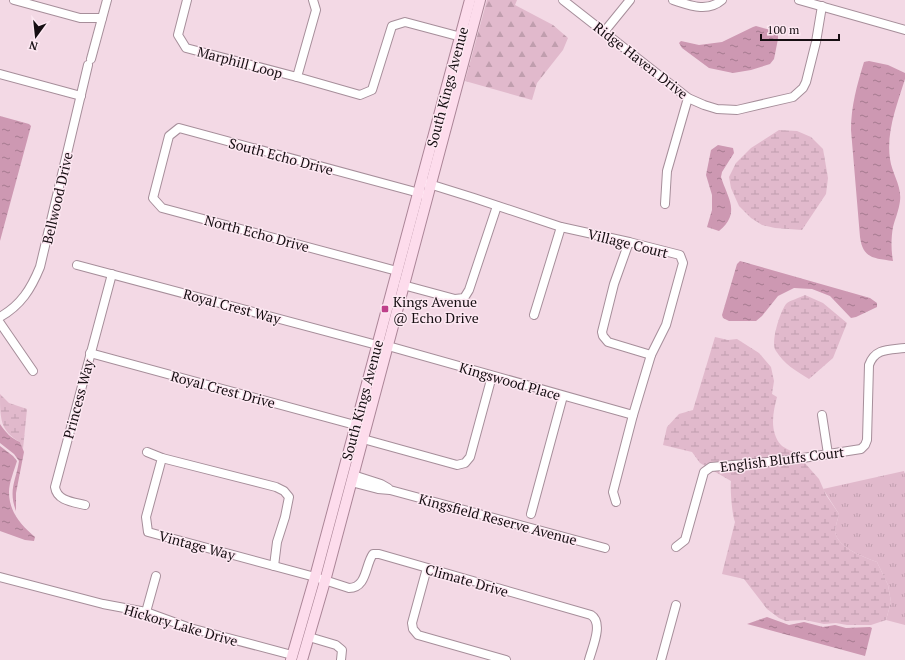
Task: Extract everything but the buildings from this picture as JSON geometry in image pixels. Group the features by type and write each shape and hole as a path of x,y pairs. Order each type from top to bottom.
{"main road":[{"name":"South Kings Avenue","path":"465,38 470,0"},
{"name":"South Kings Avenue","path":"292,658 320,579 352,479 388,346 423,194 444,115 465,38 480,0"},
{"name":"South Kings Avenue","path":"302,660 309,637 320,579 356,425 397,271 423,194"}],"street":[{"path":"14,0 80,18 102,18"},
{"name":"Bellwood Drive","path":"0,317 12,310 27,293 40,268 81,96 107,0"},
{"name":"Marphill Loop","path":"187,0 178,35 186,48 360,95 372,90 392,26 405,22 465,38"},
{"name":"Marphill Loop","path":"297,77 316,10 313,0"},
{"name":"Ridge Haven Drive","path":"563,0 688,98 704,105 737,110 793,97 803,88 815,47 822,6"},
{"path":"604,32 630,0"},
{"path":"673,0 698,7 711,6 722,0"},
{"path":"799,0 905,30"},
{"path":"0,74 81,96"},
{"path":"665,204 667,171 688,98"},
{"name":"South Echo Drive","path":"161,167 169,136 179,128 423,194"},
{"name":"North Echo Drive","path":"161,167 153,198 162,208 397,271"},
{"name":"Village Court","path":"426,183 561,227 629,242 680,256 683,263 666,325 650,355 633,415 613,492 616,502"},
{"path":"403,285 455,299 464,298 469,290 497,206"},
{"path":"534,316 561,227"},
{"path":"629,242 614,284 602,332 603,336 608,342 650,355"},
{"name":"Royal Crest Way","path":"77,265 377,345 388,346"},
{"name":"Princess Way","path":"85,505 61,498 56,493 55,487 112,274"},
{"path":"0,322 33,371"},
{"name":"Kingswood Place","path":"388,346 633,415"},
{"name":"English Bluffs Court","path":"676,548 685,540 704,472 710,467 790,460 861,449 867,440 869,365 872,356 879,352 905,348"},
{"name":"Royal Crest Drive","path":"90,353 356,425"},
{"path":"363,439 457,465 465,463 470,457 492,376"},
{"path":"531,514 563,396"},
{"path":"822,415 828,454"},
{"path":"147,452 162,458 284,491 289,497 277,542 274,566"},
{"name":"Vintage Way","path":"162,458 146,517 148,532 320,579"},
{"name":"Kingsfield Reserve Avenue","path":"352,479 378,489 390,490 605,548"},
{"name":"Climate Drive","path":"320,579 349,588 354,588 359,585 363,579 370,559 374,554 379,554 591,615 596,620 597,629 589,660"},
{"path":"427,568 412,623 413,629 418,635 506,660"},
{"path":"146,612 156,576"},
{"name":"Hickory Lake Drive","path":"0,577 103,604 146,612 190,628 292,658"},
{"path":"661,660 676,605"},
{"path":"309,637 336,645 342,650 341,660"}],"green space":[{"path":"487,0 517,0 515,5 553,25 568,38 563,50 537,83 532,100 465,81"},
{"path":"779,130 797,131 811,137 823,149 828,178 826,194 802,230 775,228 762,225 751,218 739,206 731,188 729,177 736,163 751,148"},
{"path":"805,295 823,303 847,323 833,358 809,379 783,360 774,347 775,335 779,320 786,304"},
{"path":"715,337 728,340 737,339 759,353 771,367 774,381 772,394 777,397 773,415 773,428 777,440 781,445 800,455 707,467 700,463 692,452 663,445 667,427 679,414 693,410"},
{"path":"0,394 9,403 27,409 23,449 20,442 8,433 2,423"},
{"path":"803,461 819,479 826,495 839,514 835,530 837,538 852,551 877,562 888,585 891,602 886,620 871,625 847,625 836,623 824,624 805,620 786,621 779,618 767,609 744,579 722,574 735,522 733,514 731,481 712,470"},
{"path":"904,471 905,625 886,620 891,602 888,585 877,562 852,551 837,538 835,530 839,514 823,489"}],"water":[{"path":"756,26 778,32 778,39 774,59 770,64 751,70 733,73 709,68 682,48 679,43 681,41 699,45 722,42"},
{"path":"869,61 888,65 905,73 905,79 893,119 889,149 890,159 900,190 899,204 892,235 893,261 870,256 864,250 860,237 851,121 861,71 864,62"},
{"path":"0,116 29,124 31,126 0,241"},
{"path":"718,145 733,148 734,153 722,172 721,177 731,206 730,218 719,231 707,227 712,210 712,195 706,175 711,150"},
{"path":"740,261 870,298 877,303 877,307 851,318 830,296 812,289 794,288 778,296 762,316 756,321 729,321 723,318 722,315 737,264"},
{"path":"0,424 9,435 20,442 24,452 16,493 16,511 13,497 13,486 19,461 14,454 0,443"},
{"path":"0,446 17,461 9,492 11,506 17,518 35,537 34,541 25,540 0,531"},
{"path":"767,617 789,625 804,622 823,627 835,625 846,628 872,628 865,656 747,624"}],"place":[{"name":"Kings Avenue @ Echo Drive","path":"385,309"}]}
